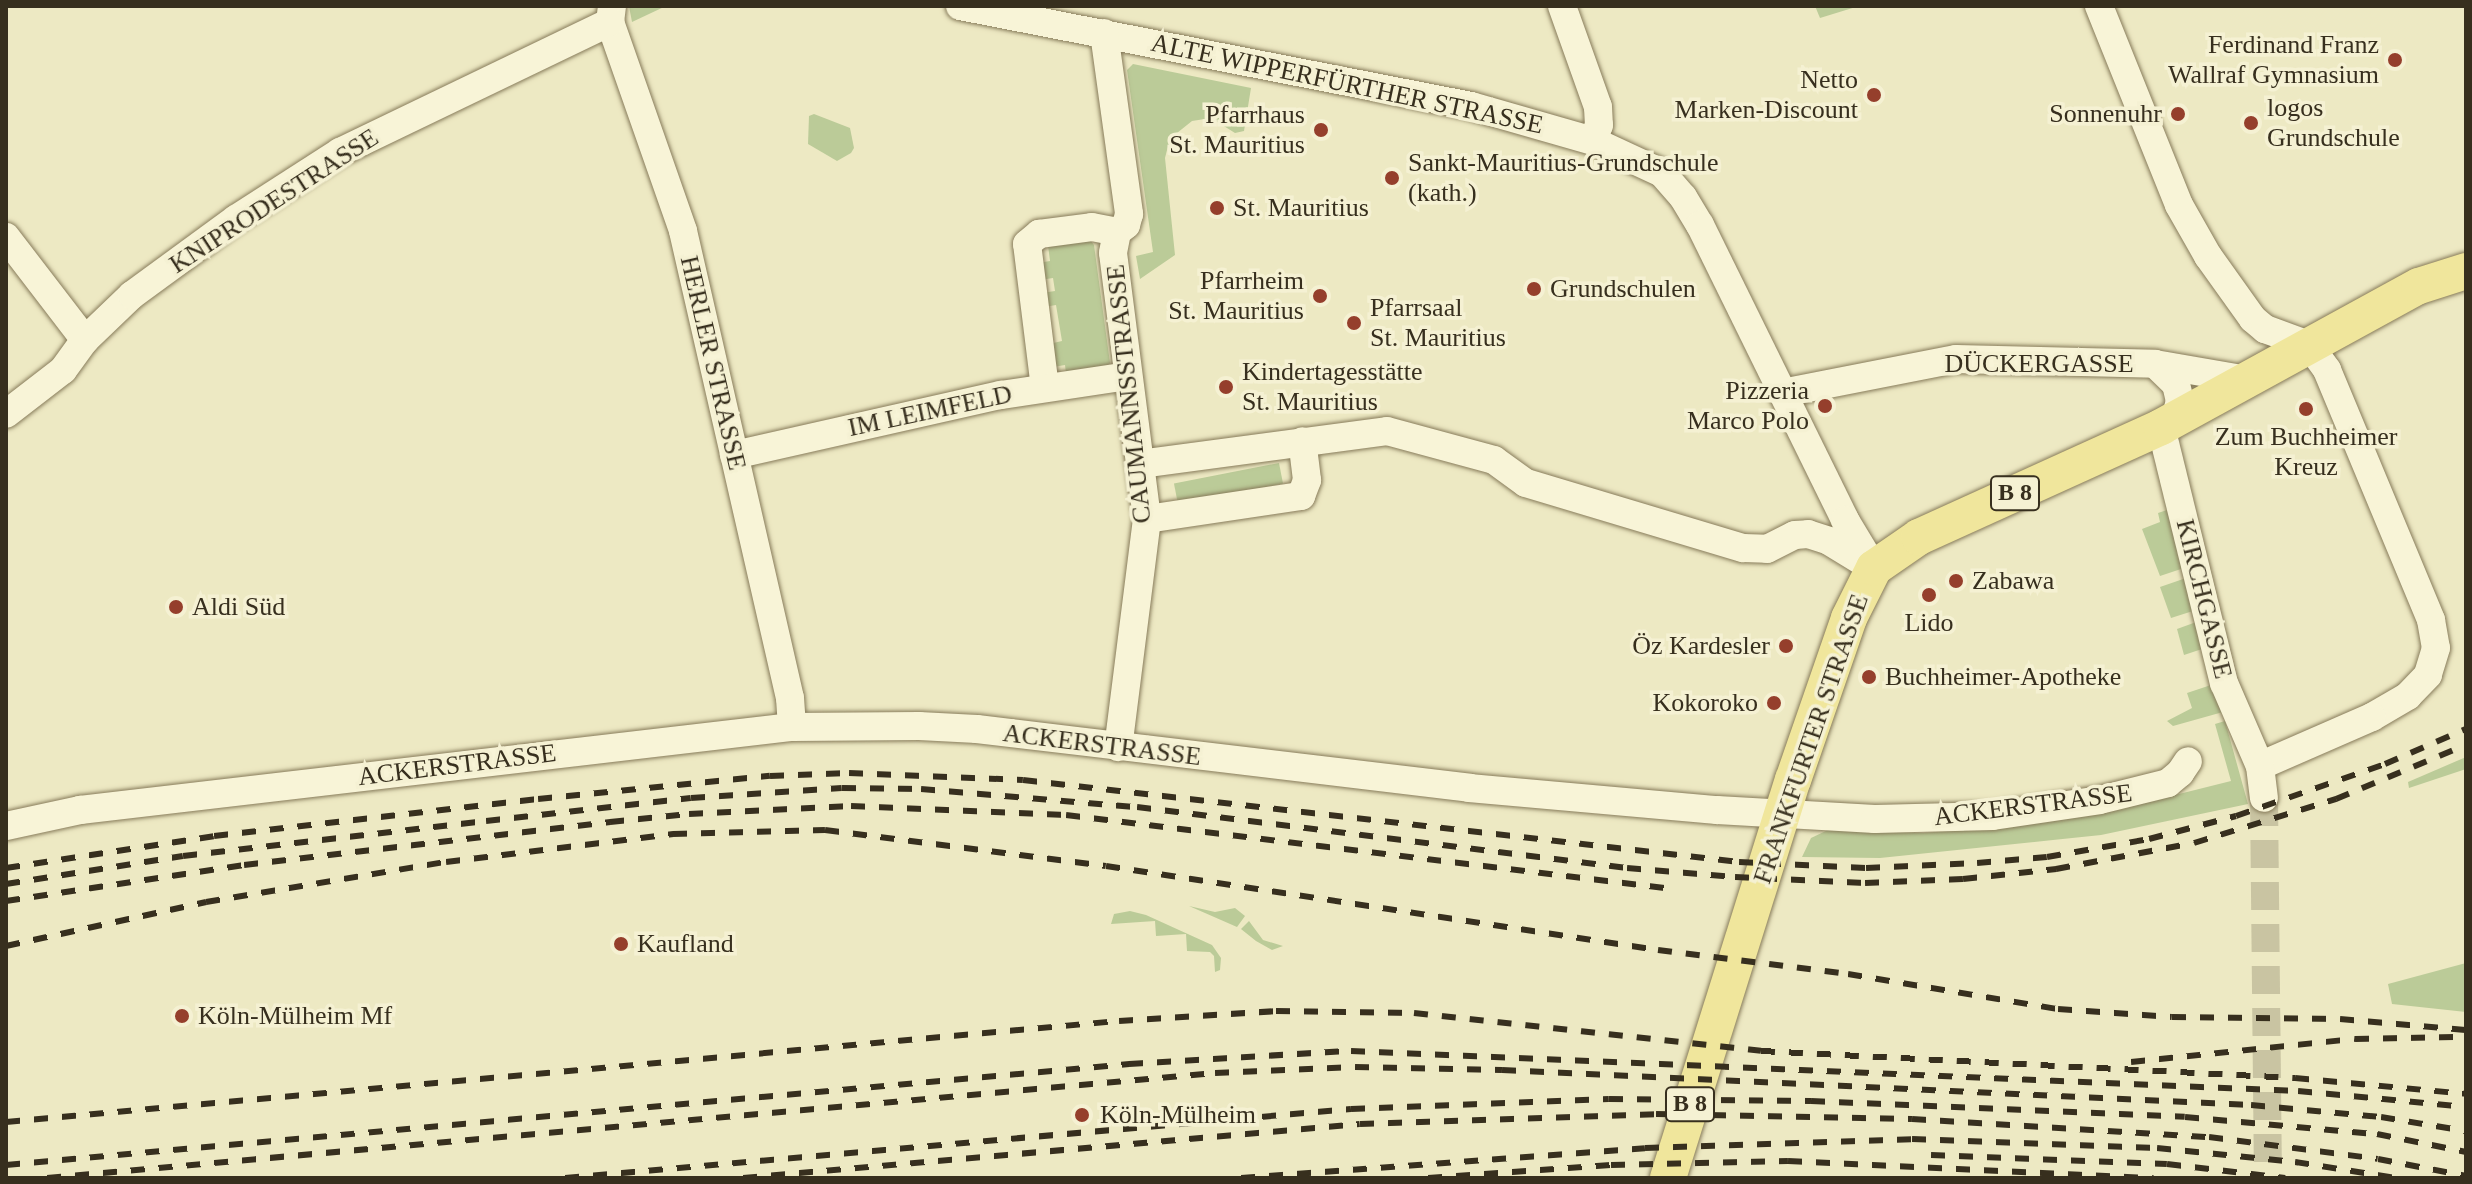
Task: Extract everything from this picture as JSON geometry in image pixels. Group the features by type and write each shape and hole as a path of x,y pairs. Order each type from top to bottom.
{"main road":[{"name":"FRANKFURTER STRASSE","path":"2419,286 2466,248"},
{"name":"FRANKFURTER STRASSE","path":"1668,1178 1783,813 1849,618 1874,568 1919,537 2168,423 2419,286 2466,271"}],"street":[{"name":"ALTE WIPPERFÜRTHER STRASSE","path":"960,6 1042,14 1104,33 1471,106 1593,141 1662,173 1683,197 1845,520 1874,568"},
{"path":"1562,6 1598,107 1599,125 1593,141"},
{"path":"2099,6 2179,205 2208,256 2253,319 2265,329 2309,345 2333,382 2431,620 2436,648 2428,675 2408,696 2372,717 2260,766"},
{"name":"KNIPRODESTRASSE","path":"6,414 63,370 85,340 143,286 236,219 340,152 611,14"},
{"name":"HERLER STRASSE","path":"611,14 683,231 790,698 792,727"},
{"name":"CAUMANNSSTRASSE","path":"1104,33 1129,214 1126,225 1117,232 1113,253 1147,519 1118,747"},
{"name":"CAUMANNSSTRASSE","path":"1045,388 1027,244 1039,234 1092,227 1117,232"},
{"path":"6,237 85,340"},
{"name":"DÜCKERGASSE","path":"1782,393 1956,359 2054,359 2155,364 2248,380"},
{"name":"DÜCKERGASSE","path":"2155,364 2176,384 2180,401 2168,423"},
{"name":"IM LEIMFELD","path":"734,455 1045,388 1128,376"},
{"name":"KIRCHGASSE","path":"2168,423 2224,683 2260,766 2264,798"},
{"path":"1140,464 1374,431 1400,433 1494,460 1526,483 1743,548 1767,549 1795,535 1808,534 1829,541 1874,568"},
{"path":"1147,519 1301,496 1307,480 1302,441"},
{"name":"ACKERSTRASSE","path":"6,826 80,810 792,727 948,727 1469,788 1913,820 1993,816 2156,788 2180,773 2188,761"}],"green space":[{"path":"629,6 666,6 632,22"},
{"path":"1815,6 1859,6 1820,18"},
{"path":"1133,64 1251,88 1244,131 1235,133 1211,118 1192,121 1177,133 1168,146 1165,158 1175,255 1140,279 1136,256 1153,252 1127,70"},
{"path":"814,114 850,128 854,148 851,153 837,161 808,144 809,116"},
{"path":"1090,240 1094,245 1110,363 1108,367 1066,373 1065,365 1053,367 1049,344 1062,341 1056,305 1044,307 1042,293 1055,291 1053,278 1040,280 1038,263 1050,261 1048,245"},
{"path":"1279,463 1283,484 1178,504 1174,483"},
{"path":"2173,508 2187,567 2160,576 2142,529 2160,522 2158,513"},
{"path":"2189,577 2196,610 2171,618 2160,587"},
{"path":"2199,621 2205,648 2184,655 2177,629"},
{"path":"2214,684 2223,712 2173,726 2167,721 2192,708 2187,693"},
{"path":"2225,721 2248,804 2101,835 1880,858 1802,857 1811,838 1830,829 1923,833 2003,826 2139,804 2231,781 2215,724"},
{"path":"2466,757 2466,769 2409,788 2408,782"},
{"path":"1189,906 1215,912 1235,908 1245,916 1237,927"},
{"path":"1130,911 1146,915 1212,945 1221,958 1220,970 1215,972 1214,956 1210,952 1187,951 1186,934 1156,936 1155,921 1111,924 1114,914"},
{"path":"1249,921 1263,940 1283,946 1272,950 1256,941 1241,929"},
{"path":"2466,963 2466,1012 2392,1004 2388,984"}],"tunnel":[{"path":"2264,798 2268,1178"}],"railway":[{"path":"6,868 214,836 538,799 770,776 849,773 1023,780 1739,862 1866,868 1977,863 2047,857 2149,839 2236,816 2385,764 2466,729"},
{"path":"6,884 183,856 486,821 691,798 842,788 921,789 1137,807 1627,868 1735,877 1865,883 1963,879 2056,869 2194,843 2336,799 2466,745"},
{"path":"6,901 244,865 610,822 689,814 851,806 1066,815 1665,888"},
{"path":"6,946 206,902 446,862 673,834 825,830 1106,866 1658,950 1848,974 2058,1009 2172,1017 2340,1019 2466,1030"},
{"path":"6,1122 1119,1021 1276,1011 1414,1013 1761,1051 2295,1078 2466,1094"},
{"path":"2131,1062 2355,1039 2454,1037"},
{"path":"6,1165 1129,1064 1351,1051 2298,1091 2466,1107"},
{"path":"47,1178 1215,1073 1355,1067 1502,1070 2251,1105 2381,1117 2466,1131"},
{"path":"565,1178 1351,1109 1609,1099 1811,1101 2185,1117 2377,1134 2466,1152"},
{"path":"743,1178 1360,1124 1656,1114 1912,1119 2209,1137 2378,1159 2466,1176"},
{"path":"1241,1178 1645,1148 1912,1139 2157,1148 2295,1162 2396,1178"},
{"path":"1931,1155 2167,1164 2285,1178"},
{"path":"1428,1178 1611,1165 1788,1161 2154,1178"}],"place":[{"name":"Ferdinand Franz Wallraf Gymnasium","path":"2395,60"},
{"name":"Netto Marken-Discount","path":"1874,95"},
{"name":"Sonnenuhr","path":"2178,114"},
{"name":"logos Grundschule","path":"2251,123"},
{"name":"Pfarrhaus St. Mauritius","path":"1321,130"},
{"name":"Sankt-Mauritius-Grundschule (kath.)","path":"1392,178"},
{"name":"St. Mauritius","path":"1217,208"},
{"name":"Grundschulen","path":"1534,289"},
{"name":"Pfarrheim St. Mauritius","path":"1320,296"},
{"name":"Pfarrsaal St. Mauritius","path":"1354,323"},
{"name":"Kindertagesstätte St. Mauritius","path":"1226,387"},
{"name":"Pizzeria Marco Polo","path":"1825,406"},
{"name":"Zum Buchheimer Kreuz","path":"2306,409"},
{"name":"Zabawa","path":"1956,581"},
{"name":"Lido","path":"1929,595"},
{"name":"Aldi Süd","path":"176,607"},
{"name":"Öz Kardesler","path":"1786,646"},
{"name":"Buchheimer-Apotheke","path":"1869,677"},
{"name":"Kokoroko","path":"1774,703"},
{"name":"Kaufland","path":"621,944"},
{"name":"Köln-Mülheim Mf","path":"182,1016"},
{"name":"Köln-Mülheim","path":"1082,1115"}]}
